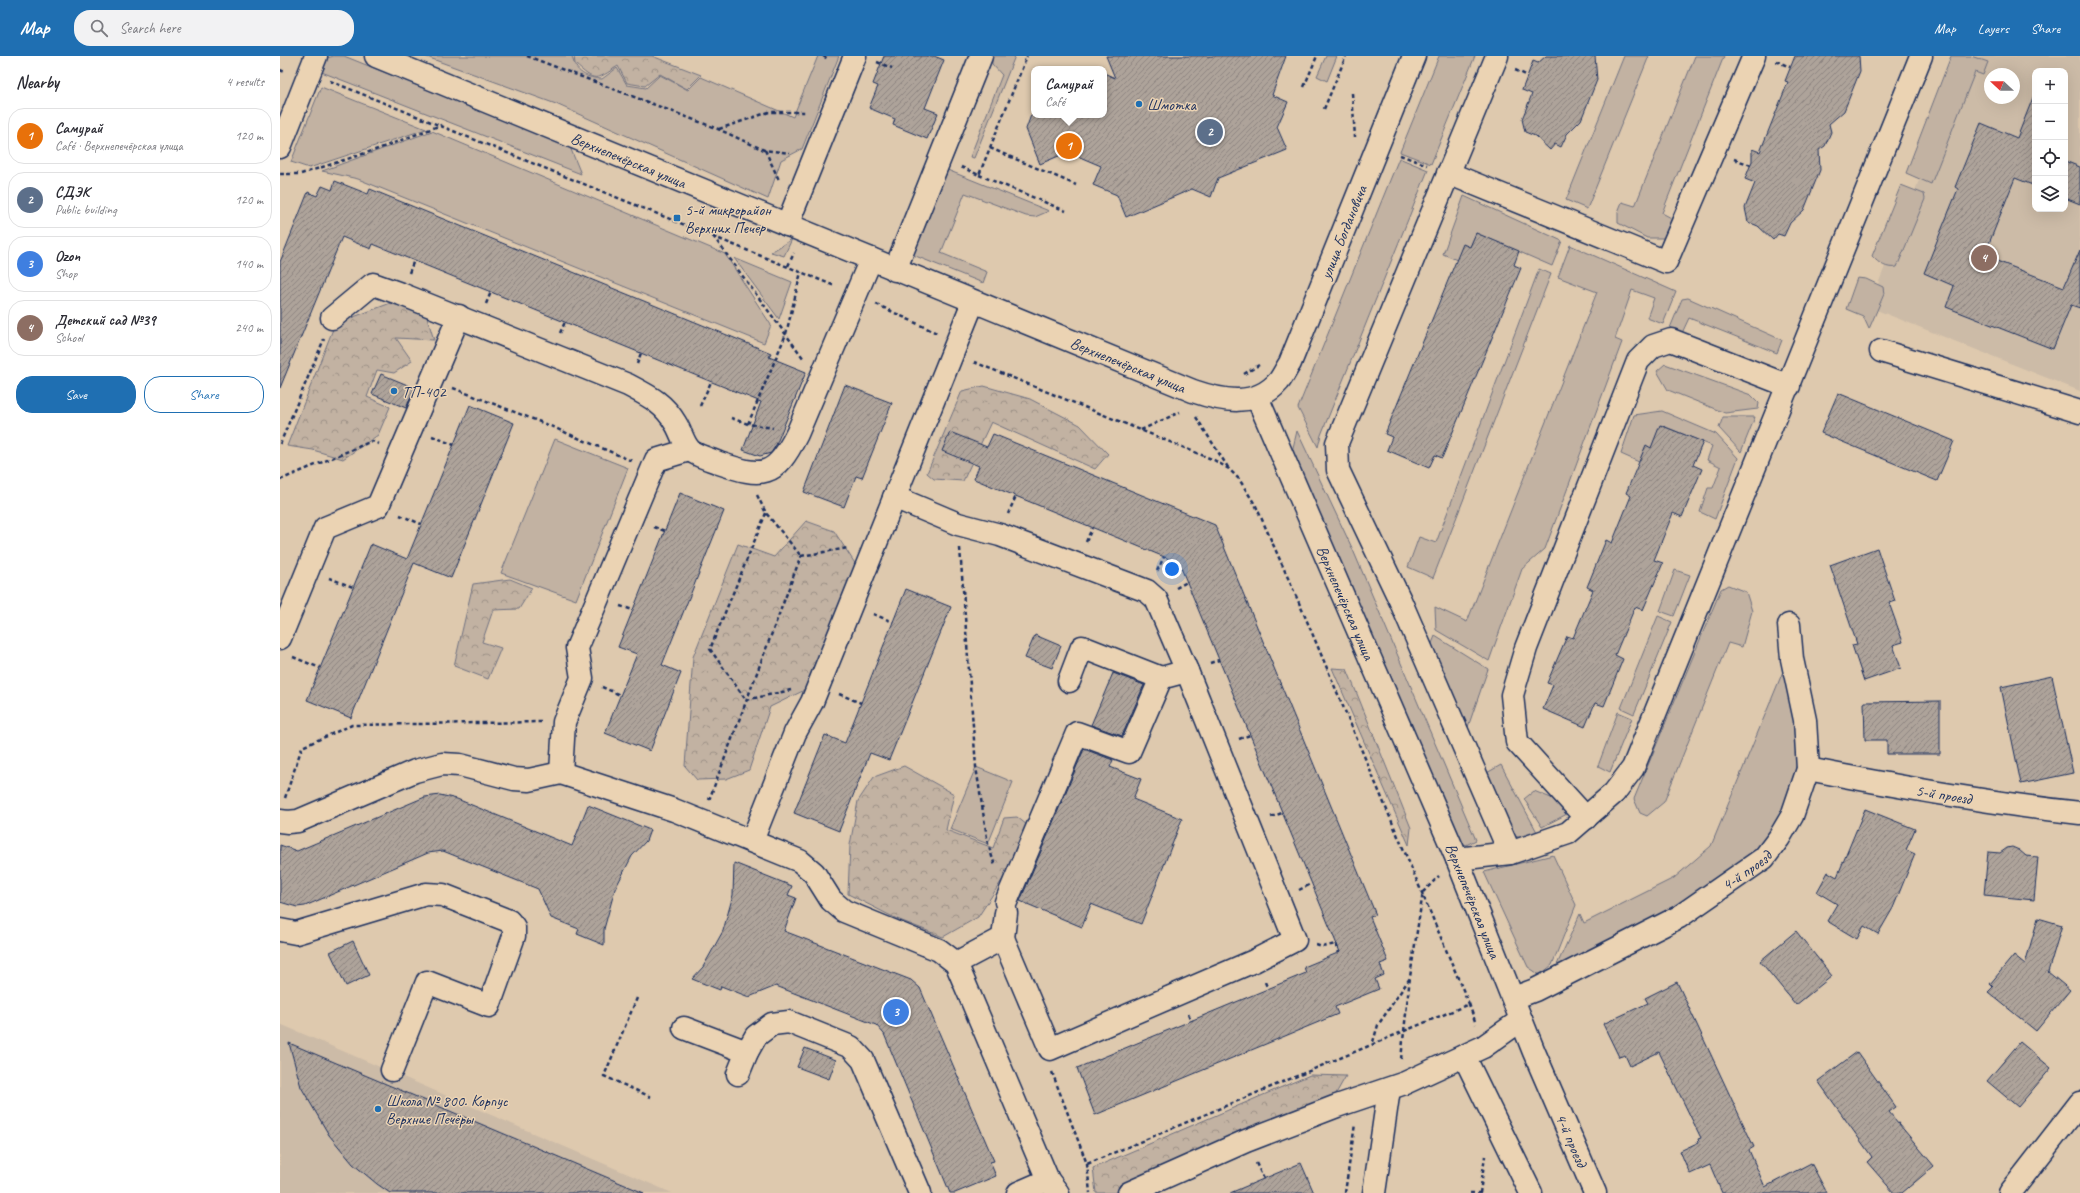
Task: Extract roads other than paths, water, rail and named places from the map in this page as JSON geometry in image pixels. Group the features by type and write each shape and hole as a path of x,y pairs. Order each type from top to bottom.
{"street":[{"name":"Верхнепечёрская улица","path":"376,56 1193,391 1219,400 1240,400 1257,397 1457,860 1514,998 1521,1020"},
{"path":"788,225 855,56"},
{"path":"895,270 981,56"},
{"name":"улица Богдановича","path":"1257,397 1278,382 1290,363 1414,56"},
{"path":"1497,56 1336,443 1338,470 1400,600 1510,854"},
{"path":"1448,173 1666,262 1754,56"},
{"path":"1457,860 1510,854 1568,833 1614,794 1633,768 1789,386 1921,56"},
{"path":"280,147 312,64"},
{"path":"332,318 373,284 459,316 628,385 648,396 666,409 689,450 747,473 764,472 775,466 786,455 797,434 871,259"},
{"path":"752,841 795,733 812,702 973,302"},
{"path":"283,646 325,528 378,506 459,316"},
{"path":"1586,818 1517,742 1512,696 1526,648 1638,361 1653,346 1671,340 1789,386"},
{"path":"1881,351 2080,412"},
{"path":"561,773 564,722 582,678 577,648 656,460 689,450"},
{"path":"894,496 958,524 1000,536 1147,591 1156,598 1187,671 1295,940 1254,961 1050,1049 1003,938 1006,907 1077,733 1129,752 1161,678"},
{"name":"4-й проезд","path":"1514,998 1535,990 1679,918 1764,858 1792,816 1808,769 1805,720 1792,659 1789,626"},
{"path":"1069,681 1082,647 1161,678 1187,671"},
{"path":"281,812 288,822 298,821 415,771 442,764 460,765 514,779 528,780 561,773 674,810 800,861 814,873 831,900 844,911 939,950 956,963 1053,1186 1018,1193"},
{"name":"5-й проезд","path":"1808,769 1994,803 2080,813"},
{"path":"280,930 296,933 426,894 443,895 509,921 514,928 514,936 489,1006 427,982 392,1070"},
{"path":"956,963 1003,938"},
{"path":"1129,1193 1246,1141 1337,1106 1397,1086 1483,1047 1521,1020"},
{"name":"4-й проезд","path":"1521,1020 1595,1193"},
{"path":"738,1074 747,1052 756,1036 772,1024 789,1022 851,1047 863,1060 920,1193"},
{"path":"684,1028 747,1052"},
{"path":"1464,1056 1530,1187 1531,1193"},
{"path":"1374,1193 1397,1086"},
{"path":"2010,1193 2080,1103"}],"place":[{"name":"Шмотка","path":"1139,104"},
{"name":"СДЭК","path":"1210,132"},
{"name":"Самурай","path":"1069,146"},
{"name":"5-й микрорайон Верхних Печер","path":"677,218"},
{"name":"Детский сад №39","path":"1984,258"},
{"name":"ТП-402","path":"394,391"},
{"name":"Ozon","path":"896,1012"},
{"name":"Школа № 800. Корпус Верхние Печёры","path":"378,1109"}]}
